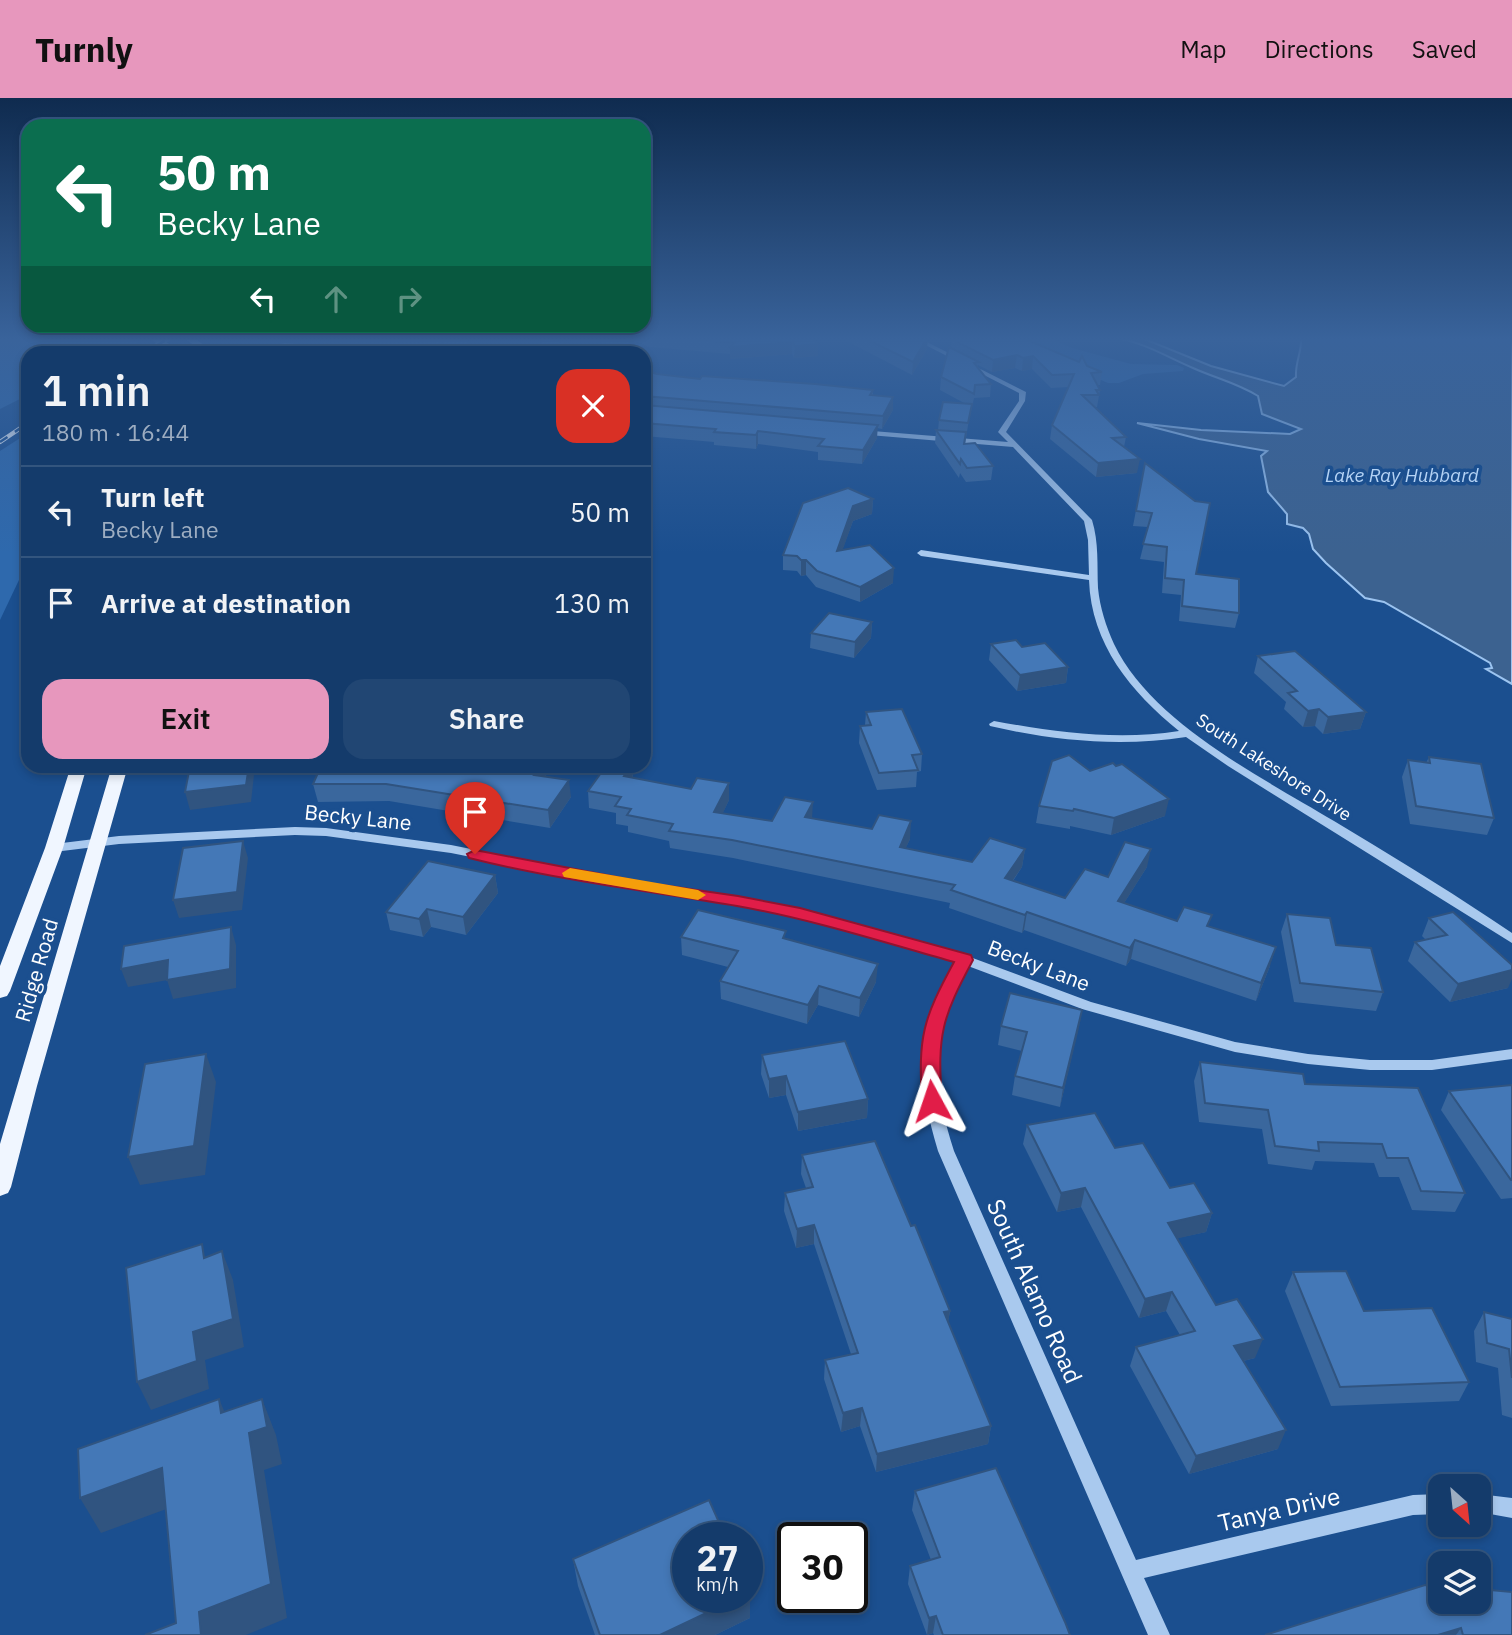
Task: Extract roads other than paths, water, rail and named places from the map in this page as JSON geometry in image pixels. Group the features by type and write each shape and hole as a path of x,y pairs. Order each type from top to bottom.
{"main road":[{"name":"Ridge Road","path":"0,990 54,848 77,773"},
{"name":"Ridge Road","path":"0,1187 26,1086 118,773"}],"street":[{"path":"1012,445 1002,432 1016,410"},
{"path":"847,431 1012,445"},
{"name":"South Lakeshore Drive","path":"1012,445 1088,520 1094,537 1094,578 1098,611 1123,667 1147,696 1210,750 1434,885 1512,939"},
{"path":"921,553 1094,578"},
{"path":"995,724 1077,738 1117,740 1155,740 1189,733"},
{"name":"Becky Lane","path":"54,848 295,831 451,849 648,888 750,904 858,928 965,960 1087,1006 1235,1047 1308,1059 1370,1065 1432,1065 1512,1054"},
{"name":"South Alamo Road","path":"965,960 941,1003 933,1029 929,1056 934,1115 946,1151 1159,1635"},
{"name":"Tanya Drive","path":"1131,1571 1413,1505 1428,1504"},
{"path":"1491,1505 1512,1508"}],"water":[{"name":"Lake Ray Hubbard","path":"1261,410 1512,410 1512,684 1486,669 1492,668 1490,663 1384,602 1365,598 1326,563 1313,549 1309,534 1303,528 1287,524 1287,514 1268,492 1261,456 1267,451 1199,439 1137,423 1201,430 1290,434 1301,429 1262,414"}],"railway":[{"path":"0,442 21,428"}]}
